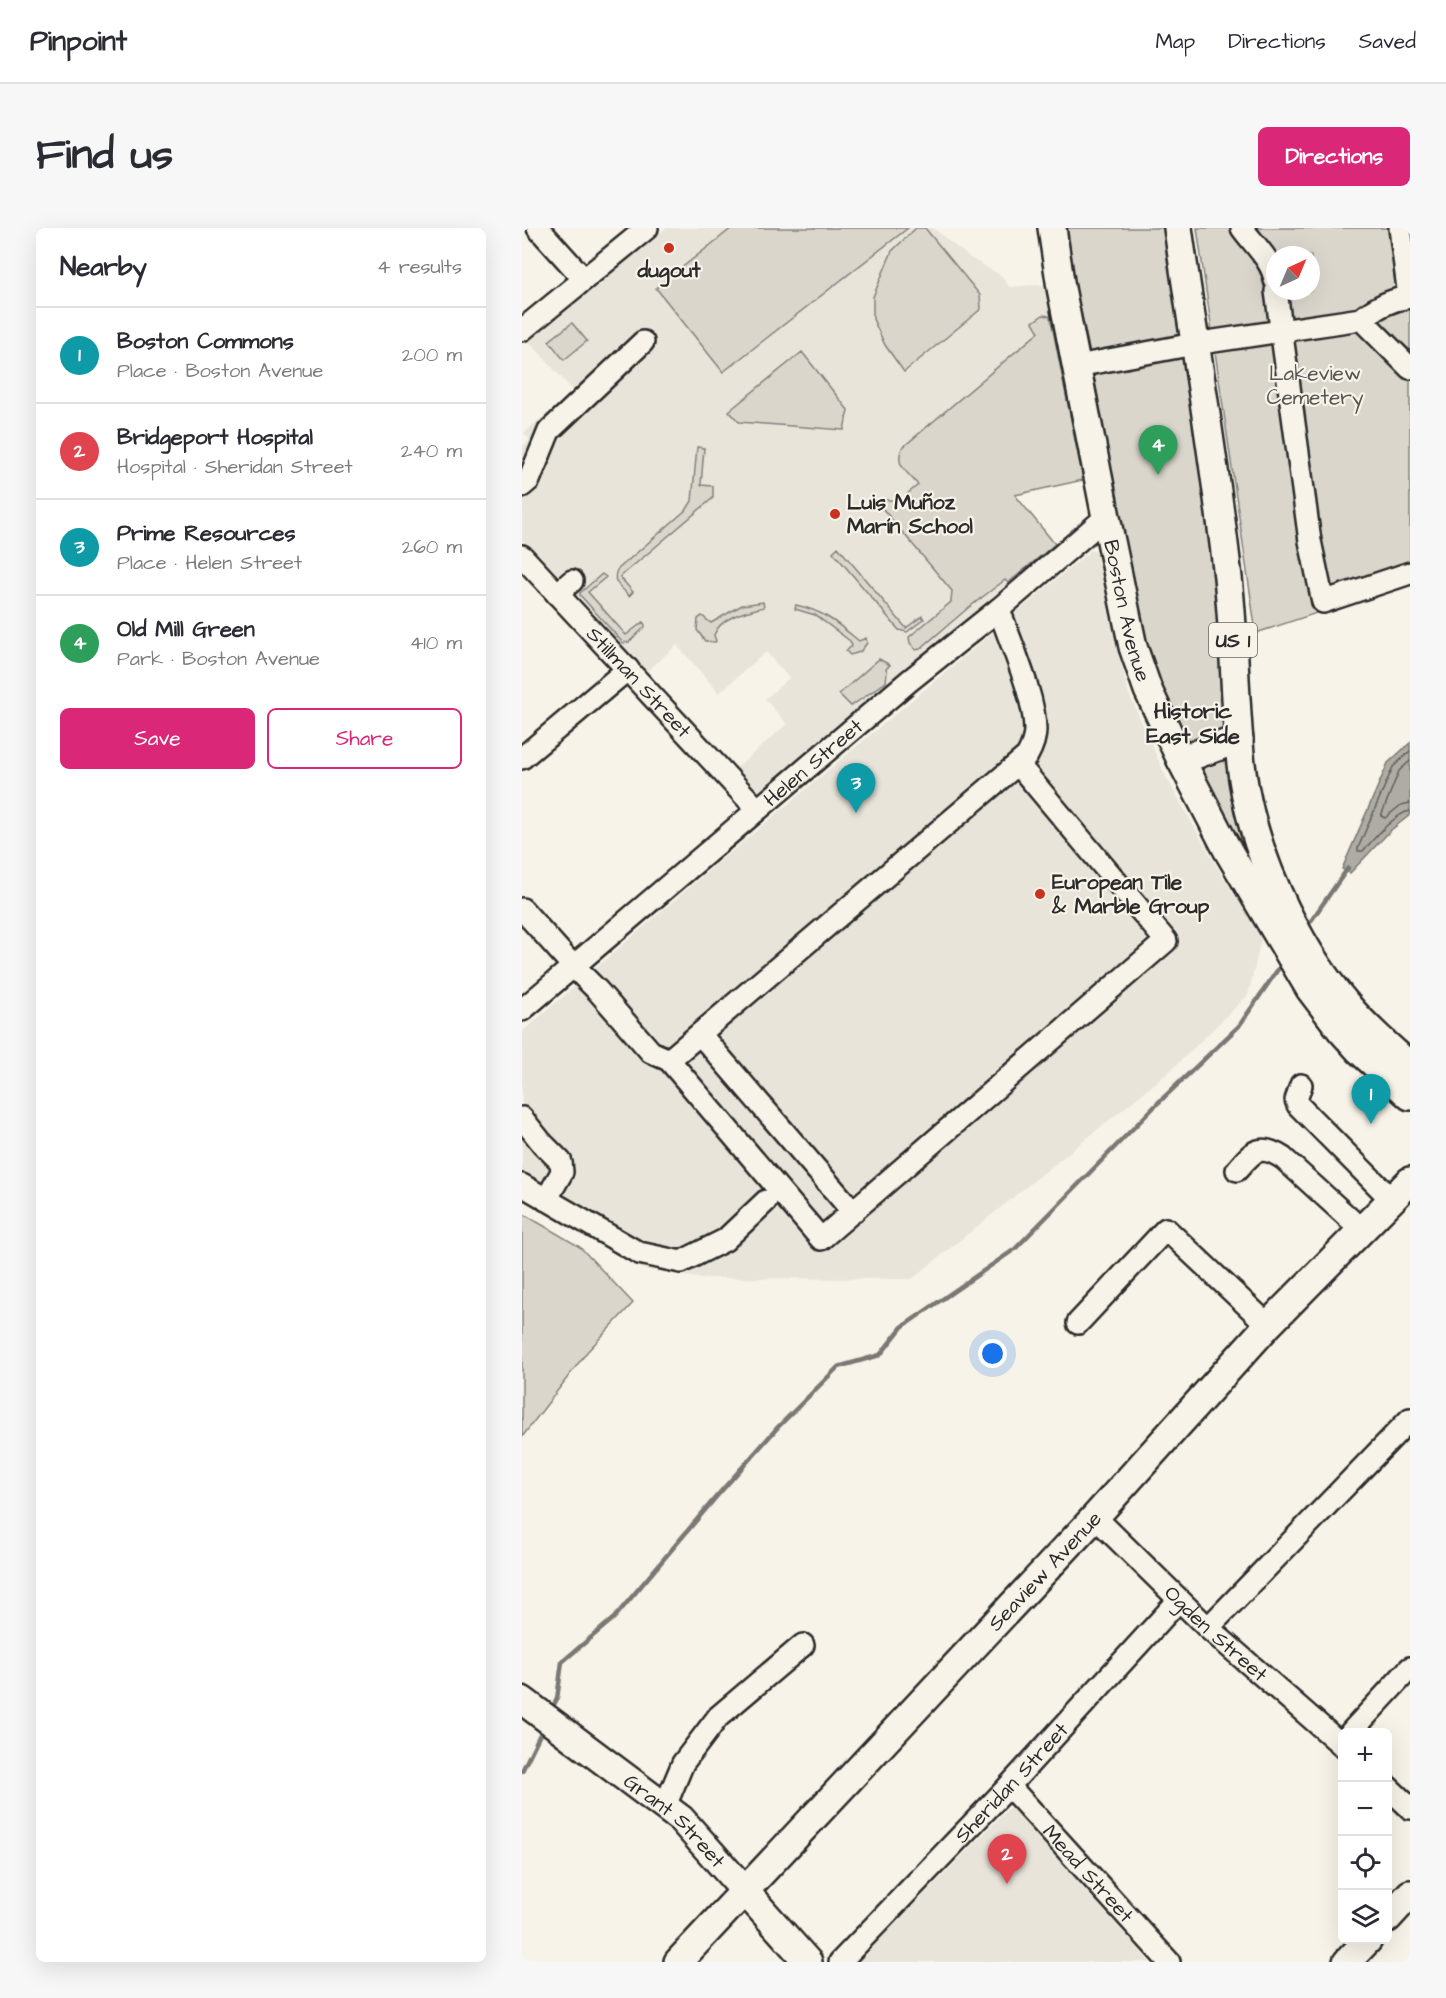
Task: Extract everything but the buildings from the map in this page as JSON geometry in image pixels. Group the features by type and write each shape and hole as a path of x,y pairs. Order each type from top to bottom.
{"main road":[{"name":"Boston Avenue","path":"1052,228 1106,517 1133,647 1148,690 1227,849 1291,938 1316,981 1330,1017 1359,1050 1410,1096"},
{"name":"Boston Avenue","path":"1178,228 1232,603 1239,739 1245,793 1258,843 1278,893 1291,938"},
{"path":"1181,760 1239,739"},
{"name":"Boston Avenue","path":"1316,981 1410,1066"},
{"name":"Seaview Avenue","path":"678,1962 1095,1517 1268,1325 1401,1191"},
{"name":"Grant Street","path":"528,1704 681,1819 808,1962"},
{"path":"1392,1914 1410,1894"},
{"path":"1347,1962 1364,1944"}],"street":[{"path":"538,228 585,279"},
{"path":"522,330 647,228"},
{"path":"1242,228 1266,258"},
{"path":"1077,366 1194,344 1361,319 1373,310 1410,296 1400,228"},
{"path":"1277,300 1310,541 1323,602 1410,573"},
{"path":"1361,319 1410,368"},
{"path":"522,486 529,480 549,431 643,342"},
{"name":"Helen Street","path":"522,1010 757,809 909,681 999,609 1106,517"},
{"name":"Stillman Street","path":"522,556 564,587 628,669 757,809"},
{"path":"669,1060 1027,756 1034,743 1032,705 999,609"},
{"path":"522,758 628,669"},
{"path":"522,909 651,1052 669,1060 821,1239 1166,941 1018,764"},
{"path":"700,1034 853,1212"},
{"path":"1301,1085 1296,1100 1298,1105 1401,1191"},
{"path":"522,1118 561,1162 562,1172 546,1200"},
{"path":"1237,1170 1257,1150 1271,1150 1283,1158 1362,1230"},
{"path":"522,1185 639,1253 681,1262 725,1240 766,1201"},
{"path":"1078,1323 1166,1229 1268,1325"},
{"path":"1208,1628 1410,1419"},
{"name":"Ogden Street","path":"1095,1517 1208,1628 1338,1735"},
{"name":"Sheridan Street","path":"840,1962 1009,1786 1179,1600"},
{"path":"665,1806 683,1762 718,1717 803,1645"},
{"path":"1355,1728 1410,1668"},
{"name":"Mead Street","path":"1009,1786 1169,1962"},
{"path":"1392,1791 1410,1808"}],"shaded area":[{"name":"Luis Muñoz Marín School","path":"666,228 933,228 970,258 1002,276 1009,287 1050,284 1089,479 1016,496 1055,544 757,794 733,771 787,724 765,699 789,678 766,652 719,693 677,645 644,674 522,540 522,447 530,440 524,433 547,413 550,416 576,394 527,339"},
{"path":"1091,550 1099,554 1116,645 1129,694 1166,777 1220,872 1262,936 1248,995 1169,1072 912,1279 698,1278 642,1269 522,1200 522,1032 707,872"},
{"path":"1011,1806 1150,1962 858,1962"}],"green space":[{"path":"732,228 908,228 723,372 656,288"},
{"path":"916,228 925,228 980,295 981,309 904,372 885,345 873,319 873,297 892,251"},
{"path":"1063,228 1170,228 1222,601 1224,721 1231,769 1253,862 1202,777 1155,677 1136,606 1089,349"},
{"name":"Lakeview Cemetery","path":"1197,228 1410,228 1410,582 1256,633"},
{"path":"1043,315 1049,316 1051,320 1083,480 1015,495 1055,544 1008,583 1005,580 916,650 910,643 909,637 951,602 952,591 877,502 878,499 902,501 905,499 911,505 914,503 907,494 918,485 901,464 902,448 1039,332 1033,322"},
{"path":"572,323 587,341 564,360 549,341"},
{"path":"802,352 848,410 844,430 739,422 729,411"},
{"path":"697,447 704,448 701,485 713,486 713,498 620,577 633,592 629,596 616,582 617,570 687,509 692,501"},
{"path":"838,547 906,628 922,616 924,619 907,632 899,630 833,552"},
{"path":"602,574 606,577 588,592 626,635 643,622 645,625 629,642 623,643 580,595"},
{"path":"763,602 764,607 735,616 722,624 714,635 715,642 705,641 697,630 698,619 702,616 711,623 742,605"},
{"path":"796,605 822,614 859,641 866,638 867,643 860,652 850,655 846,651 852,646 850,641 815,615 795,609"},
{"path":"879,659 890,665 886,669 886,682 851,706 839,694"},
{"path":"522,1213 580,1247 633,1303 587,1352 522,1437"}],"water":[{"path":"1410,743 1410,815 1391,830 1350,873 1342,869 1388,763"}],"waterway":[{"path":"1306,928 1348,868"},
{"path":"551,1710 557,1699 562,1662 614,1618 778,1427 838,1367 880,1355 902,1327 1015,1249 1158,1103 1239,1026 1283,962"},
{"path":"522,1771 544,1726"}],"place":[{"name":"dugout","path":"669,248"},
{"name":"Old Mill Green","path":"1158,475"},
{"name":"Luis Muñoz Marín School","path":"835,514"},
{"name":"Prime Resources","path":"856,813"},
{"name":"European Tile & Marble Group","path":"1040,894"},
{"name":"Boston Commons","path":"1371,1124"},
{"name":"Bridgeport Hospital","path":"1007,1884"}],"district":[{"name":"Historic East Side","path":"1193,722"}]}
